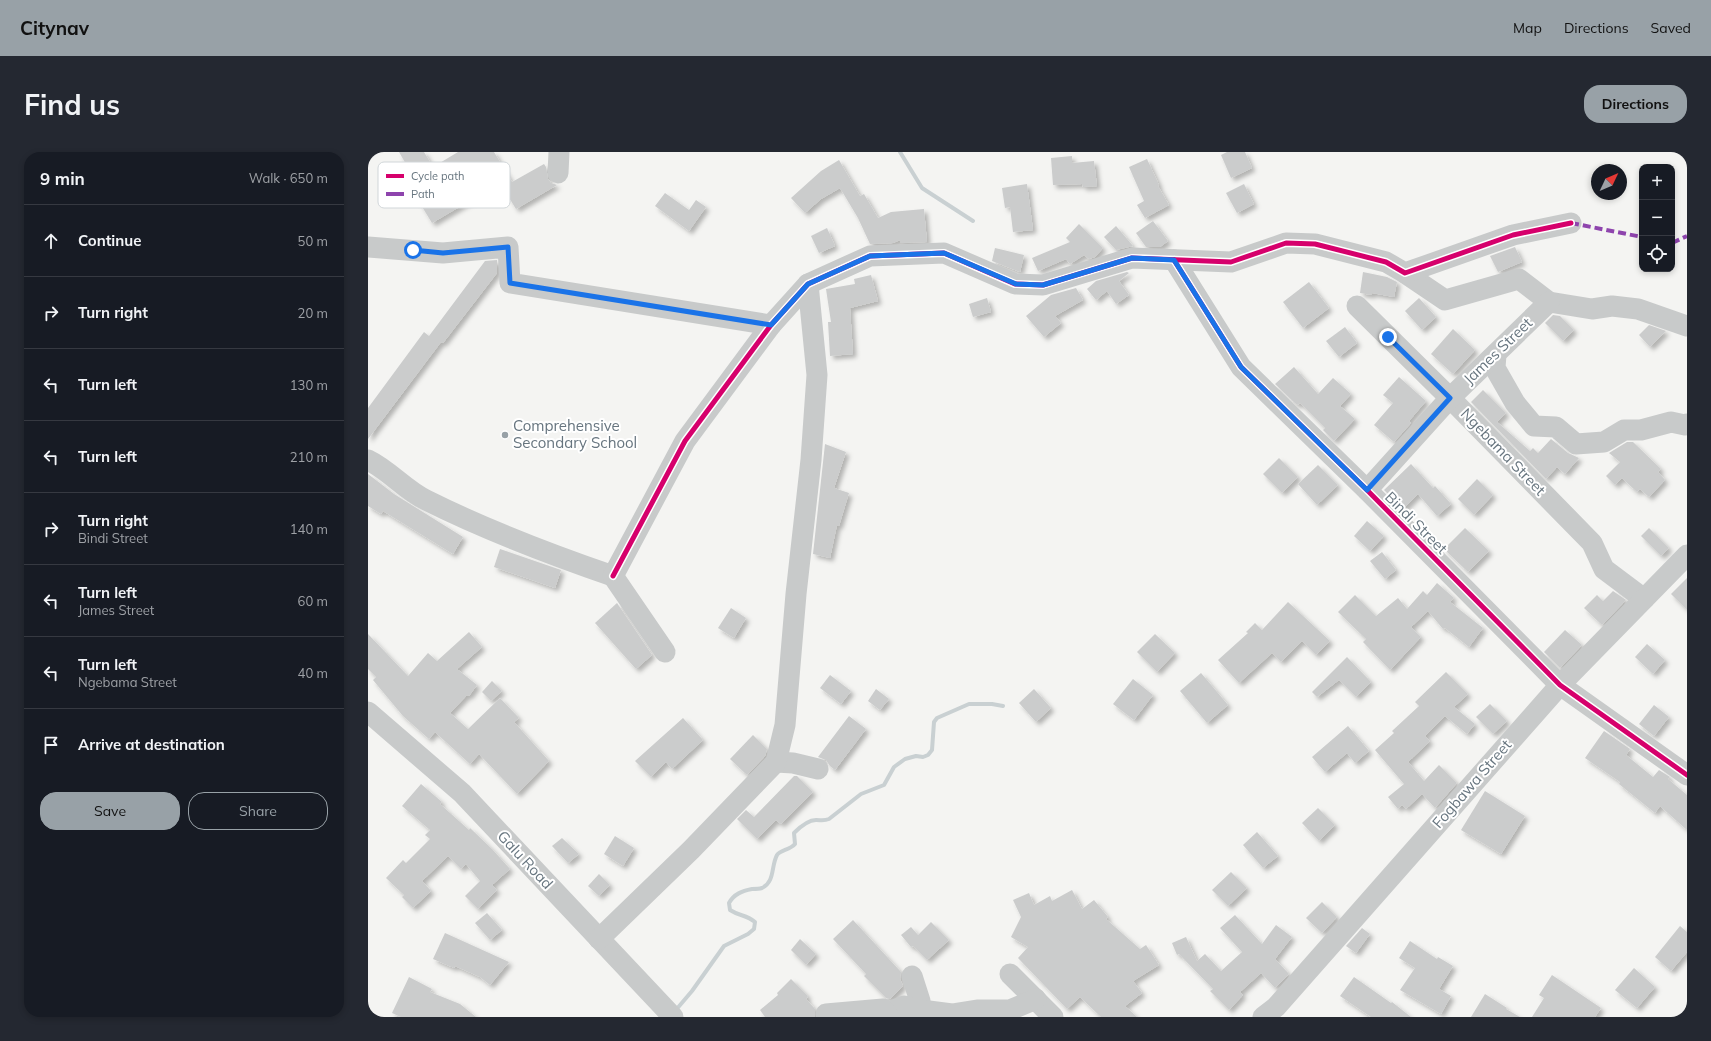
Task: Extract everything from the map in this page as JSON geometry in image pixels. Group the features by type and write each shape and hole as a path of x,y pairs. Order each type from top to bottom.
{"street":[{"path":"558,173 559,152"},
{"path":"1405,272 1513,235 1571,222"},
{"path":"613,576 685,441 771,325 808,284 870,256 944,253 1016,284 1043,285 1132,258 1231,262 1286,243 1315,244 1386,262 1405,272 1445,300 1519,279 1549,302 1592,309 1612,306 1638,310 1687,326"},
{"path":"368,247 443,253 508,247 510,283 771,325"},
{"name":"Bindi Street","path":"1174,260 1241,367 1367,490 1560,685 1687,775"},
{"path":"599,939 691,850 776,762 785,725 797,588 811,460 816,383 808,284"},
{"name":"James Street","path":"1367,490 1450,398 1549,302"},
{"name":"Ngebama Street","path":"1357,306 1450,398 1592,543 1604,569 1644,599"},
{"path":"1496,354 1495,368 1515,404 1534,426 1556,427 1576,444 1604,442 1624,430 1641,430 1672,422 1685,425 1687,424"},
{"path":"368,460 424,499 492,531 542,552 613,576 665,652"},
{"name":"Fogbawa Street","path":"1263,1017 1276,1007 1560,685 1687,555"},
{"name":"Galu Road","path":"368,712 462,793 669,1013"},
{"path":"776,762 793,763 818,769"},
{"path":"1010,974 1053,1017"},
{"path":"912,976 920,1001 921,1014"},
{"path":"826,1014 883,1009 887,1015 904,1006 921,1014 952,1014 977,1010 1010,1010 1036,1000"}],"building":[{"path":"399,152 424,152 430,162 405,162"},
{"path":"458,152 494,152 500,162 441,162"},
{"path":"1227,152 1245,152 1252,168 1231,178 1221,155"},
{"path":"1072,156 1072,163 1094,161 1097,186 1083,187 1082,184 1053,185 1051,158"},
{"path":"1147,159 1159,185 1158,186 1169,205 1145,218 1137,205 1144,201 1129,167"},
{"path":"839,160 860,196 864,194 878,218 891,212 924,209 927,242 900,243 900,240 893,243 870,244 858,218 840,188 821,199 805,213 791,198 821,171"},
{"path":"544,164 548,179 551,183 557,185 516,209 510,199 510,179 512,182"},
{"path":"1027,184 1033,230 1013,232 1010,207 1005,208 1002,188"},
{"path":"1244,184 1254,204 1237,213 1226,193"},
{"path":"665,193 689,210 696,200 706,207 689,231 655,206"},
{"path":"423,208 458,208 432,223"},
{"path":"1153,221 1168,241 1160,247 1146,247 1136,233"},
{"path":"1079,224 1103,248 1095,257 1089,259 1084,255 1070,264 1066,259 1038,271 1032,258 1070,242 1066,238"},
{"path":"1116,226 1133,246 1116,250 1104,237"},
{"path":"827,228 835,246 819,253 811,236"},
{"path":"1515,247 1522,262 1498,272 1490,256"},
{"path":"995,248 1024,255 1020,272 992,261"},
{"path":"497,260 497,273 443,343 441,342 368,439 368,408 424,332 429,336 485,261"},
{"path":"1127,272 1129,273 1119,281 1129,295 1116,304 1107,291 1096,300 1087,289 1096,281"},
{"path":"1363,272 1387,277 1397,282 1394,297 1372,293 1372,295 1360,293"},
{"path":"871,275 878,301 850,308 853,354 830,356 828,322 831,322 826,289 855,284 854,279"},
{"path":"1309,282 1329,308 1303,328 1283,302"},
{"path":"1076,288 1083,300 1055,316 1061,323 1044,337 1026,316 1051,295"},
{"path":"987,298 991,312 973,317 969,304"},
{"path":"1419,298 1436,317 1422,330 1405,311"},
{"path":"1553,315 1560,316 1574,330 1563,341 1545,323"},
{"path":"1649,325 1666,331 1650,347 1639,335"},
{"path":"1345,327 1357,343 1339,357 1326,341"},
{"path":"1453,329 1475,350 1453,374 1431,354"},
{"path":"1294,367 1318,394 1333,378 1351,394 1340,406 1355,419 1334,441 1323,430 1325,428 1300,403 1297,405 1275,384"},
{"path":"1399,377 1426,401 1409,421 1411,423 1394,442 1374,425 1393,403 1383,395"},
{"path":"1483,390 1506,413 1497,422 1530,451 1533,448 1538,453 1551,439 1568,453 1579,458 1565,474 1557,467 1546,479 1471,402"},
{"path":"1627,442 1633,442 1661,469 1658,472 1665,480 1649,497 1640,489 1637,492 1622,478 1615,485 1606,476 1620,462 1609,453"},
{"path":"825,444 846,452 834,488 849,493 839,526 837,525 830,558 813,554"},
{"path":"1279,458 1298,477 1282,493 1263,474"},
{"path":"1411,464 1433,488 1435,486 1451,504 1437,516 1418,494 1403,509 1384,490"},
{"path":"1318,465 1338,485 1317,505 1298,484"},
{"path":"368,474 394,494 463,537 453,554 383,511 381,514 368,506"},
{"path":"1477,479 1493,495 1474,515 1458,499"},
{"path":"1367,521 1384,536 1370,551 1354,536"},
{"path":"1465,528 1489,551 1468,572 1444,549"},
{"path":"1649,528 1669,548 1661,556 1641,536"},
{"path":"500,549 561,570 555,588 494,567"},
{"path":"1382,552 1396,570 1385,579 1370,561"},
{"path":"1687,578 1687,610 1671,594"},
{"path":"1437,583 1454,598 1450,602 1483,628 1469,647 1445,628 1443,629 1428,611 1411,627 1421,637 1390,670 1363,642 1366,639 1338,612 1355,595 1376,616 1398,598 1407,609 1423,591 1427,595"},
{"path":"1613,591 1626,600 1602,625 1584,608 1597,595 1603,601"},
{"path":"1288,602 1330,641 1316,655 1302,641 1281,662 1272,653 1239,683 1218,660 1248,633 1246,632 1255,623 1262,630"},
{"path":"617,603 652,655 636,669 595,623"},
{"path":"731,608 746,618 734,638 718,628"},
{"path":"1565,630 1582,645 1560,668 1544,652"},
{"path":"469,632 482,647 457,669 477,685 469,696 467,695 450,713 468,729 500,698 519,718 514,722 549,761 517,794 479,754 470,764 435,732 429,739 403,716 373,680 376,677 368,669 368,634 408,676 428,653 437,661"},
{"path":"1155,634 1175,653 1157,672 1137,652"},
{"path":"1647,644 1665,660 1653,674 1635,657"},
{"path":"1347,657 1371,682 1356,697 1339,680 1317,697 1312,692"},
{"path":"1446,672 1468,694 1454,707 1475,724 1467,734 1445,716 1425,736 1430,741 1408,762 1424,781 1439,765 1457,783 1435,808 1422,794 1406,809 1402,805 1398,809 1388,797 1404,784 1375,750 1394,733 1392,731 1419,706 1415,702"},
{"path":"1201,673 1228,705 1207,723 1180,691"},
{"path":"830,675 851,691 841,704 820,688"},
{"path":"1133,679 1153,695 1134,720 1113,704"},
{"path":"492,681 502,691 491,701 482,692"},
{"path":"876,689 889,699 880,710 868,701"},
{"path":"1034,689 1051,708 1036,722 1019,703"},
{"path":"1490,704 1507,721 1493,734 1476,717"},
{"path":"1654,705 1669,717 1654,736 1639,724"},
{"path":"849,716 866,729 835,770 826,760 818,757"},
{"path":"683,718 703,740 672,769 666,762 651,777 635,761"},
{"path":"1348,726 1369,751 1355,763 1347,753 1325,772 1312,757"},
{"path":"1604,731 1630,749 1626,755 1653,777 1659,770 1670,777 1668,779 1687,795 1687,830 1660,806 1655,813 1619,784 1620,782 1585,758"},
{"path":"753,735 767,749 765,756 747,775 730,759"},
{"path":"794,776 797,776 813,792 781,824 776,820 757,839 737,819 746,810 754,817"},
{"path":"421,784 442,802 440,804 469,830 470,828 492,849 510,869 492,885 497,890 478,909 465,896 480,881 466,864 461,869 448,856 422,881 431,891 413,908 402,897 404,895 386,878 403,860 406,863 430,839 425,835 430,830 402,806"},
{"path":"1485,791 1525,816 1501,854 1461,830"},
{"path":"1318,808 1335,825 1319,841 1302,823"},
{"path":"1257,832 1278,856 1263,868 1243,845"},
{"path":"615,836 634,848 623,866 604,854"},
{"path":"562,838 579,854 568,863 552,846"},
{"path":"1231,872 1247,888 1228,906 1212,890"},
{"path":"599,874 610,885 599,896 588,886"},
{"path":"1072,890 1082,909 1094,900 1108,917 1106,919 1140,949 1146,945 1159,965 1133,981 1142,993 1125,1006 1137,1017 1101,1017 1080,997 1067,1009 1018,958 1028,947 1011,937 1021,917 1013,900 1029,893 1034,905 1050,896 1052,901"},
{"path":"1322,902 1337,917 1322,933 1306,918"},
{"path":"487,913 502,930 490,940 475,923"},
{"path":"1235,915 1262,944 1276,925 1292,937 1275,959 1289,974 1275,988 1261,973 1240,992 1243,995 1229,1010 1210,991 1213,989 1179,954 1177,955 1172,943 1186,937 1197,961 1205,954 1221,971 1242,952 1220,928"},
{"path":"853,920 901,972 900,979 903,986 890,999 886,998 864,976 866,974 833,939"},
{"path":"931,922 949,940 927,960 913,946 911,947 901,935 911,927 918,935"},
{"path":"1680,926 1687,932 1687,952 1671,971 1655,957"},
{"path":"1362,928 1370,934 1356,953 1346,946"},
{"path":"445,933 509,962 490,985 480,977 455,966 454,968 433,959"},
{"path":"800,939 816,954 806,965 791,950"},
{"path":"1410,941 1437,959 1438,957 1453,966 1439,989 1451,996 1441,1014 1400,990 1415,968 1399,958"},
{"path":"1634,968 1655,987 1637,1008 1615,990"},
{"path":"1552,975 1601,1008 1595,1017 1532,1017 1544,998 1539,995"},
{"path":"409,977 432,989 430,992 460,1004 476,1017 401,1017 392,1013"},
{"path":"1354,977 1391,1003 1392,1002 1411,1017 1371,1017 1340,996"},
{"path":"791,979 808,996 806,999 815,1009 815,1017 765,1017 760,1010 778,995 777,993"},
{"path":"1485,994 1507,1008 1506,1009 1520,1017 1471,1017"}],"waterway":[{"path":"900,152 922,188 973,221"},
{"path":"675,1011 692,991 724,946 748,934 754,929 755,922 730,910 729,903 733,897 739,893 762,888 769,882 777,855 795,844 794,833 796,831 810,821 829,819 861,794 884,785 894,767 905,759 928,755 932,750 934,722 937,718 969,704 992,704 1003,706"}],"marked path":[{"path":"1571,223 1639,236"},
{"path":"1675,242 1687,236"}],"cycle path":[{"path":"613,576 685,441 771,325 808,284 870,256 944,253 1015,284 1043,285 1132,258 1231,262 1286,243 1315,244 1386,262 1405,273 1513,235 1571,223"},
{"path":"1174,260 1241,367 1367,490 1560,685 1687,775"}],"place":[{"name":"Comprehensive Secondary School","path":"505,435"}],"route":[{"path":"413,250 443,253 508,247 510,283 771,325 808,284 870,256 944,253 1016,284 1043,285 1132,258 1174,260 1241,367 1367,490 1450,398 1388,337"}]}
